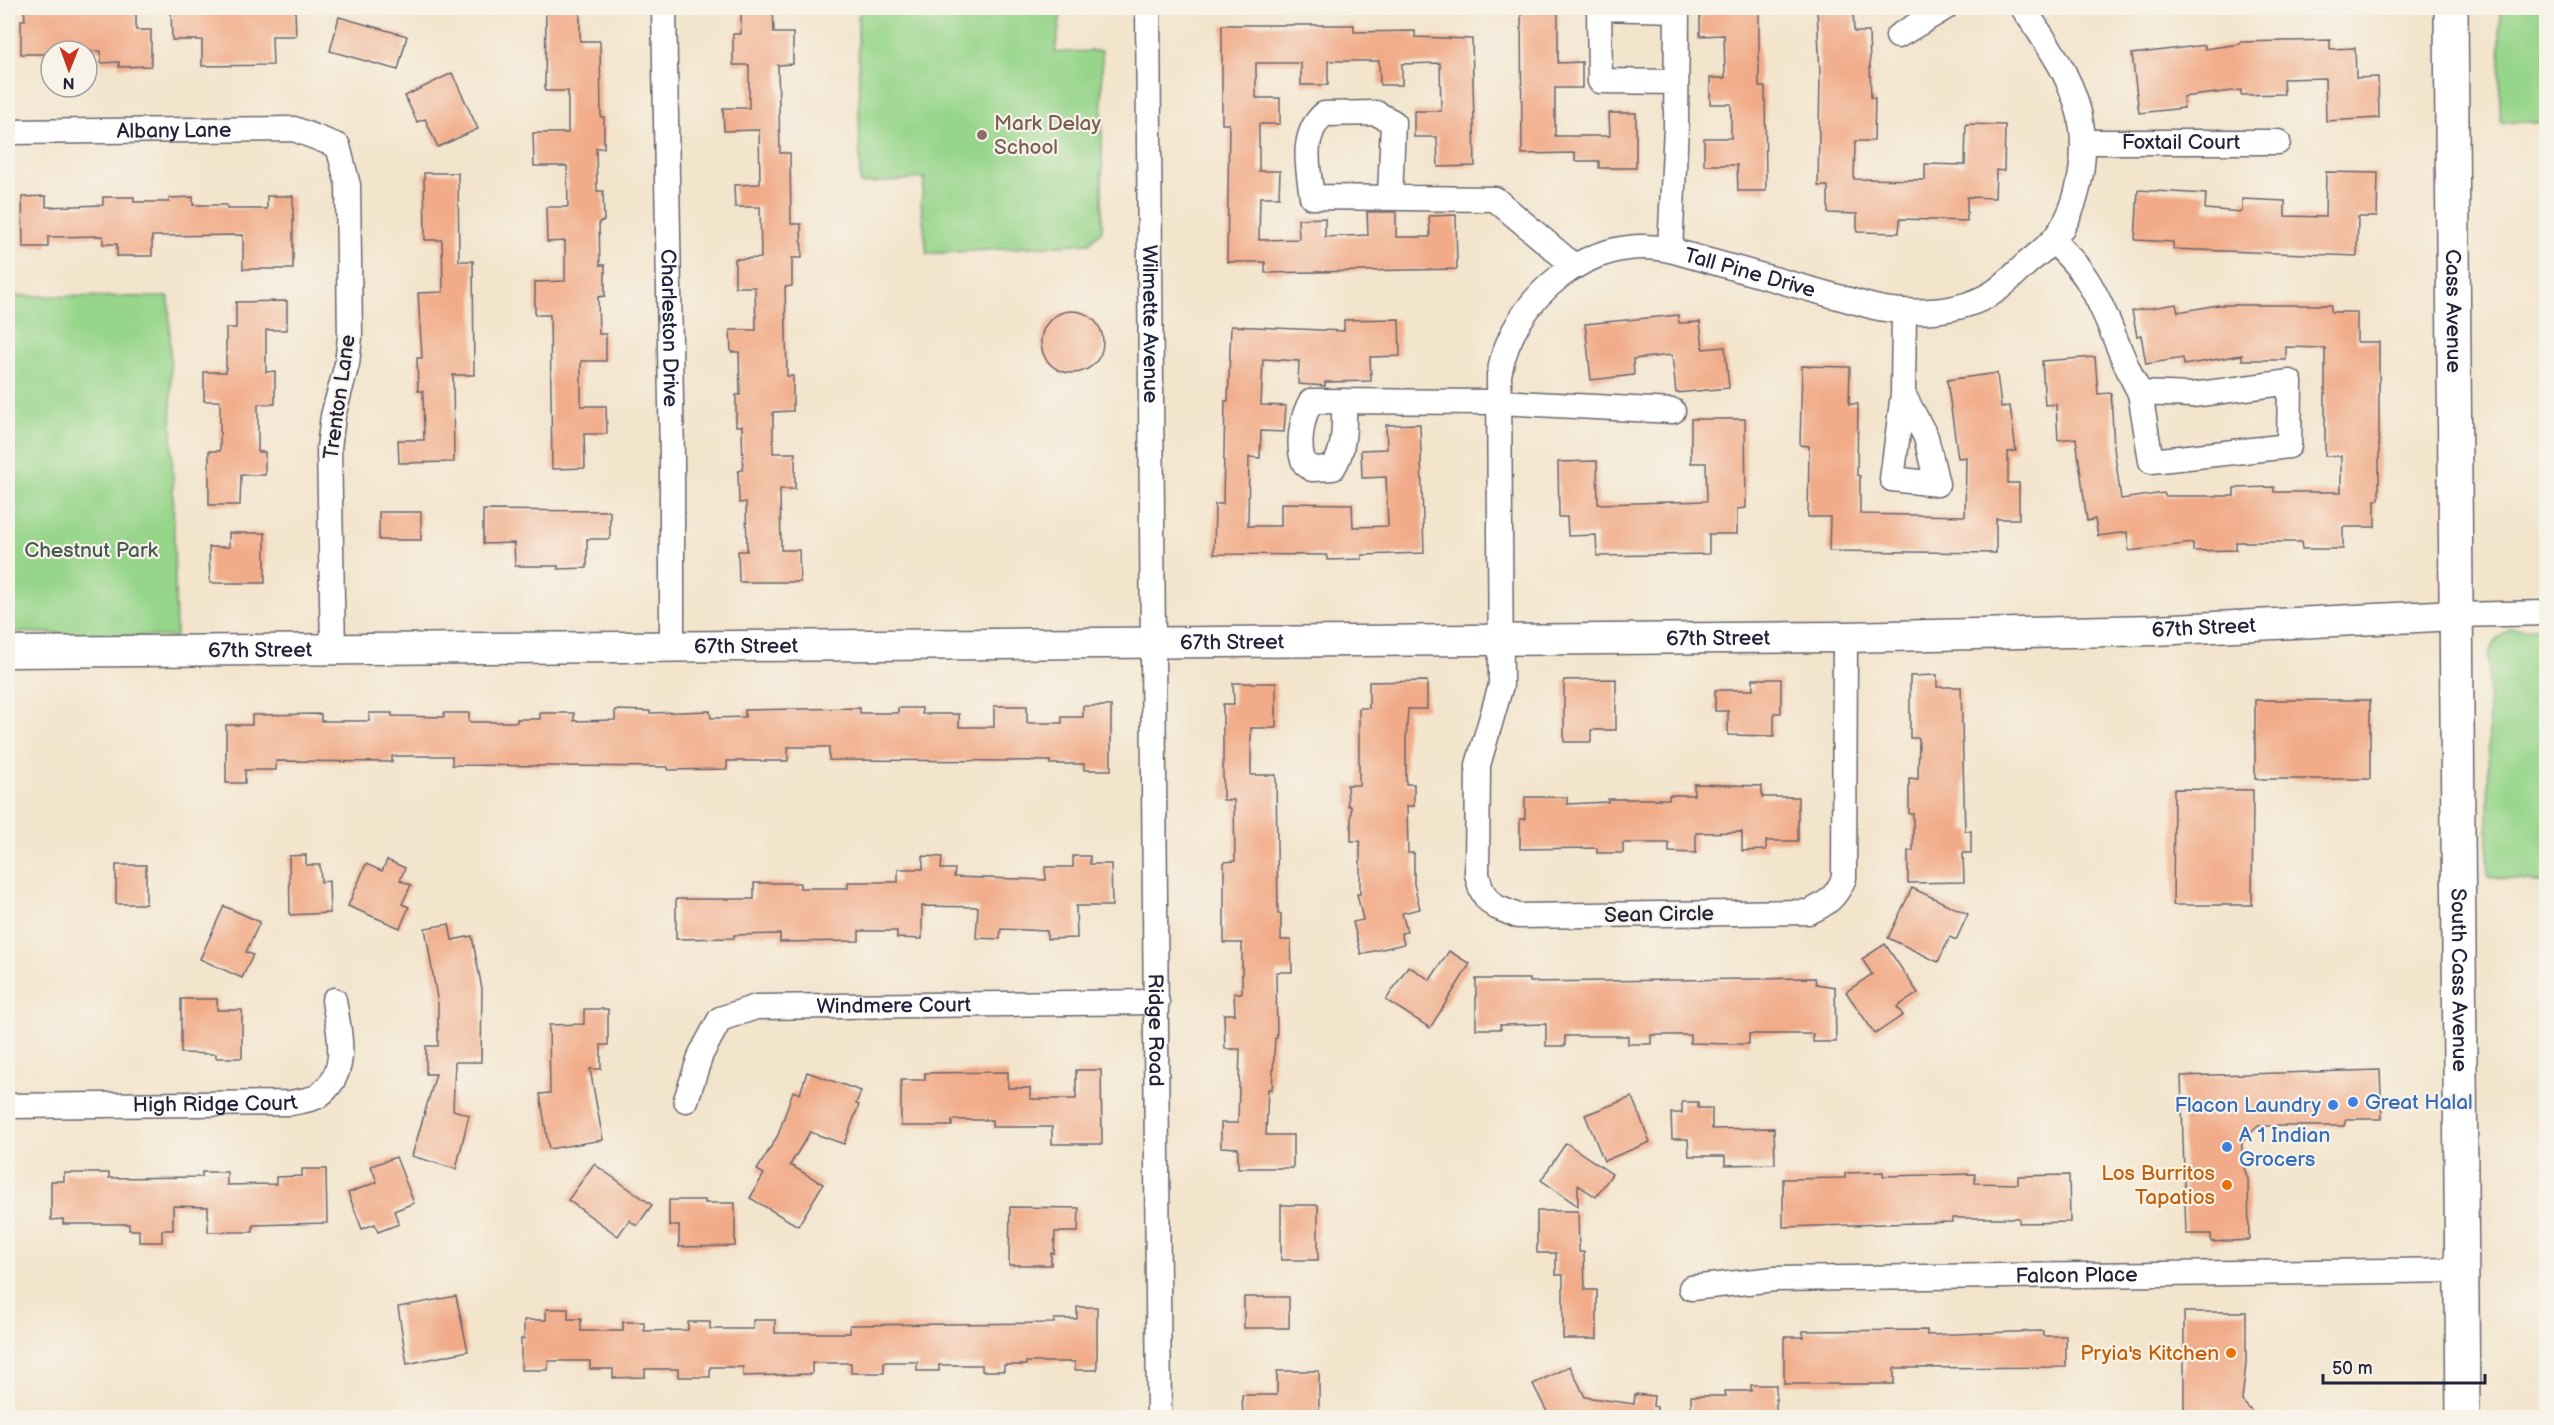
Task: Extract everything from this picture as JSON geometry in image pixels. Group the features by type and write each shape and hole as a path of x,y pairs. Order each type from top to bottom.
{"main road":[{"name":"Cass Avenue","path":"2451,8 2457,615"},
{"name":"South Cass Avenue","path":"2457,615 2463,1418"}],"street":[{"name":"Charleston Drive","path":"664,8 672,459 672,648"},
{"name":"Wilmette Avenue","path":"1148,8 1155,643"},
{"path":"1898,36 1946,8"},
{"name":"Tall Pine Drive","path":"1501,640 1498,402 1502,352 1512,331 1548,285 1573,265 1600,254 1624,248 1648,247 1670,250 1864,304 1904,312 1940,310 1968,303 1993,292 2053,241 2068,213 2081,170 2083,142 2079,114 2071,87 2057,59 2023,8"},
{"path":"1670,250 1676,82"},
{"path":"1390,198 1393,122 1376,113 1324,114 1315,122 1306,149 1312,197 1390,198 1495,199 1573,265"},
{"name":"Albany Lane","path":"8,132 294,129 338,146"},
{"name":"Foxtail Court","path":"2083,142 2278,142"},
{"name":"Trenton Lane","path":"333,650 329,448 333,416 347,364 350,337 348,185 338,146"},
{"path":"2053,241 2073,261 2089,283 2124,365 2140,393 2151,460 2289,446 2290,382 2192,395 2140,393"},
{"path":"1903,394 1904,312"},
{"path":"1344,401 1498,402 1673,411"},
{"path":"2457,615 2547,614"},
{"name":"67th Street","path":"8,652 1845,638 2154,630 2457,615"},
{"name":"Sean Circle","path":"1501,640 1501,684 1478,765 1477,874 1481,889 1487,899 1496,906 1518,916 1809,912 1834,898 1844,878 1845,638"},
{"name":"Ridge Road","path":"1155,643 1159,1418"},
{"name":"High Ridge Court","path":"8,1106 291,1103 318,1096 336,1074 341,1054 334,1000"},
{"name":"Windmere Court","path":"687,1100 701,1054 720,1019 756,1007 1157,1002"},
{"name":"Falcon Place","path":"1691,1288 1787,1279 2462,1270"}],"green space":[{"name":"Mark Delay School","path":"866,8 1062,8 1055,52 1102,51 1102,230 1089,243 927,254 921,202 925,178 860,184 858,16"},
{"path":"2500,8 2546,8 2546,122 2500,122"},
{"name":"Chestnut Park","path":"8,296 169,297 176,637 14,632 8,628"},
{"path":"2546,628 2546,883 2488,877 2489,653 2497,640 2510,629"}],"building":[{"path":"24,8 136,10 136,30 151,30 151,66 119,67 119,62 101,63 99,39 39,39 39,54 21,54 21,20 25,20"},
{"path":"295,8 296,36 272,36 273,65 202,66 202,40 172,40 171,10"},
{"path":"546,8 580,8 580,41 600,41 601,117 604,117 604,148 596,148 597,191 603,191 604,221 599,222 600,265 605,265 605,296 598,297 599,334 606,334 606,361 581,361 581,406 606,406 607,434 584,434 585,468 552,469 550,315 535,315 535,282 565,281 565,241 547,242 546,207 568,207 567,166 534,166 533,133 568,133 568,91 545,91"},
{"path":"741,8 773,8 774,33 793,33 793,64 778,65 780,153 790,153 791,224 801,224 802,258 792,258 792,286 785,287 787,376 793,376 793,411 773,412 773,453 795,453 795,489 780,489 781,550 799,550 800,582 739,582 738,551 747,551 746,502 739,503 738,471 743,470 742,426 736,426 736,395 740,395 739,352 731,352 730,330 756,330 755,287 735,287 735,259 761,258 760,207 735,207 734,185 760,184 759,130 724,131 723,108 749,108 749,65 733,65 733,34 741,34"},
{"path":"1521,8 1558,8 1558,63 1582,62 1582,88 1555,88 1555,136 1610,136 1609,113 1636,113 1636,168 1599,168 1599,161 1575,161 1575,153 1522,154"},
{"path":"1700,8 1759,8 1759,87 1765,87 1766,191 1738,191 1737,165 1704,165 1704,138 1731,138 1731,104 1710,104 1710,78 1725,78 1724,35 1700,36"},
{"path":"1817,8 1853,8 1854,32 1869,32 1871,98 1875,98 1874,141 1855,141 1854,179 1925,180 1925,164 1965,165 1966,124 2005,125 2004,171 1996,170 1995,198 1967,197 1967,221 1900,219 1899,233 1857,232 1857,214 1828,213 1828,186 1818,186 1820,75"},
{"path":"339,17 407,36 398,70 330,51"},
{"path":"1222,25 1354,25 1354,32 1415,31 1415,37 1472,39 1475,166 1438,167 1437,137 1414,137 1414,111 1441,111 1440,63 1402,64 1402,85 1380,85 1379,61 1328,61 1328,85 1301,85 1301,63 1256,63 1256,98 1280,98 1280,124 1259,124 1259,171 1280,171 1279,197 1260,197 1259,240 1299,239 1298,219 1325,218 1325,237 1368,235 1367,212 1396,212 1396,237 1430,237 1429,216 1456,215 1457,269 1265,273 1265,262 1227,262 1229,124 1222,124"},
{"path":"2330,40 2330,49 2355,48 2356,78 2378,77 2379,118 2326,121 2325,78 2283,79 2284,94 2241,95 2241,90 2183,97 2184,108 2139,113 2132,54 2205,45 2205,49 2240,44 2240,42"},
{"path":"452,73 478,129 438,147 425,119 417,122 405,96"},
{"path":"2326,172 2378,173 2377,217 2358,217 2357,256 2173,249 2173,242 2135,240 2138,190 2206,194 2205,209 2242,212 2242,199 2285,201 2285,216 2325,217"},
{"path":"424,173 458,173 459,261 473,261 474,375 453,375 454,462 399,463 398,440 424,440 423,391 418,391 417,358 422,358 418,293 443,292 442,240 425,240"},
{"path":"46,196 46,207 103,205 103,197 134,197 134,202 169,202 169,198 193,197 193,205 227,205 227,209 267,209 267,196 293,196 293,269 243,269 243,235 152,236 152,256 117,256 117,244 103,244 103,236 48,237 48,247 23,247 22,197"},
{"path":"287,301 287,330 266,330 266,372 275,371 275,404 258,404 258,452 265,452 265,475 241,475 240,505 209,505 209,451 220,451 220,401 204,401 204,372 226,372 226,328 236,328 236,302"},
{"path":"2176,304 2178,312 2218,305 2331,305 2331,312 2357,312 2357,342 2379,342 2379,500 2375,500 2375,527 2343,527 2343,549 2302,549 2301,542 2236,542 2236,550 2193,551 2193,543 2129,551 2127,532 2098,536 2095,519 2087,521 2076,438 2058,440 2056,404 2045,405 2042,361 2095,357 2098,394 2111,393 2114,448 2121,499 2164,493 2165,496 2234,496 2234,488 2274,487 2274,492 2341,492 2341,456 2325,456 2325,348 2286,347 2286,360 2242,360 2242,355 2184,365 2183,358 2146,364 2141,335 2137,336 2132,311"},
{"path":"1072,311 1084,313 1094,320 1101,330 1103,342 1101,354 1094,364 1084,371 1072,373 1060,371 1050,364 1043,354 1041,342 1043,330 1050,320 1060,313"},
{"path":"1678,315 1679,323 1700,322 1703,349 1725,347 1729,388 1676,393 1672,355 1633,359 1634,375 1591,380 1585,324"},
{"path":"1399,319 1400,356 1370,357 1371,381 1325,382 1325,386 1298,384 1299,361 1263,359 1261,405 1286,406 1284,432 1261,431 1260,458 1249,457 1248,526 1281,526 1281,503 1352,504 1353,527 1388,526 1386,477 1362,478 1361,450 1387,449 1386,425 1420,424 1424,553 1362,555 1362,559 1327,560 1327,555 1214,554 1215,504 1223,504 1225,401 1228,401 1231,326 1344,331 1344,320"},
{"path":"1802,366 1850,367 1849,404 1858,404 1857,475 1860,476 1860,514 1965,516 1966,457 1958,458 1947,380 1997,373 2001,407 2010,406 2016,451 2008,452 2008,483 2019,483 2019,519 1996,519 1996,553 1829,551 1830,517 1808,517 1809,446 1800,445"},
{"path":"1691,419 1745,419 1746,508 1737,509 1737,534 1709,534 1709,554 1597,556 1596,535 1568,536 1567,517 1559,517 1558,462 1597,461 1598,504 1707,501 1706,463 1691,463"},
{"path":"483,510 610,511 610,539 587,539 587,568 558,569 558,566 515,566 514,543 483,544"},
{"path":"379,512 421,512 421,540 379,540"},
{"path":"229,533 265,533 265,583 210,583 209,547 229,547"},
{"path":"1937,675 1937,687 1961,687 1965,831 1971,831 1971,853 1963,853 1964,882 1908,883 1908,851 1913,851 1913,814 1909,814 1909,778 1918,779 1919,738 1910,738 1910,676"},
{"path":"1616,679 1616,730 1591,730 1591,742 1564,742 1564,680"},
{"path":"1753,679 1781,679 1781,713 1774,713 1774,736 1728,735 1728,711 1715,711 1715,690 1753,690"},
{"path":"1427,681 1427,709 1408,709 1406,740 1406,784 1414,784 1414,806 1407,806 1408,853 1414,853 1414,884 1420,909 1402,913 1407,932 1401,933 1404,944 1361,954 1353,922 1363,920 1357,894 1360,894 1360,841 1351,841 1351,806 1348,806 1347,785 1359,785 1359,708 1369,708 1369,682"},
{"path":"1233,683 1276,683 1276,728 1251,728 1251,775 1276,775 1278,914 1281,914 1281,940 1291,940 1292,972 1276,972 1277,1038 1275,1038 1272,1090 1268,1089 1266,1135 1293,1135 1293,1168 1238,1168 1238,1148 1221,1147 1221,1123 1238,1123 1240,1049 1225,1049 1224,1014 1235,1014 1234,993 1242,993 1242,943 1224,943 1224,862 1235,861 1234,800 1223,800 1223,704 1234,704"},
{"path":"2255,700 2370,700 2370,779 2255,779"},
{"path":"994,706 1027,706 1027,723 1062,723 1062,717 1083,717 1083,706 1111,706 1111,770 1084,770 1084,764 1050,764 1050,761 829,760 829,747 788,747 788,761 727,761 727,769 668,770 668,767 452,765 452,756 392,756 392,762 276,761 276,770 245,770 245,783 226,783 226,725 252,725 252,715 321,714 321,721 369,721 369,713 444,717 444,713 469,713 469,722 517,722 517,719 540,719 540,713 574,713 574,721 615,720 615,710 650,711 650,713 710,711 711,718 745,717 745,710 860,708 860,713 898,713 898,708 922,708 922,714 959,714 959,727 994,727"},
{"path":"1694,784 1762,786 1762,797 1798,797 1798,841 1766,841 1766,850 1742,851 1742,832 1696,833 1696,853 1669,852 1669,843 1623,843 1623,853 1597,853 1597,848 1520,849 1520,819 1525,819 1525,797 1567,797 1567,804 1608,802 1608,799 1669,799 1669,795 1694,795"},
{"path":"2174,789 2253,790 2252,905 2173,905"},
{"path":"306,855 306,865 320,865 321,882 329,881 330,913 290,915 289,856"},
{"path":"923,856 942,857 941,869 955,869 954,877 1046,880 1045,867 1073,867 1073,856 1090,856 1090,864 1111,864 1112,906 1076,906 1077,938 1047,939 1047,931 1001,929 1000,939 976,938 978,907 922,906 922,939 897,938 897,931 859,931 859,941 780,942 780,934 676,939 676,899 754,899 754,883 800,883 800,888 848,888 848,882 898,882 898,869 923,869"},
{"path":"387,860 405,868 400,880 411,885 402,904 409,907 400,928 348,906 366,864 382,871"},
{"path":"116,865 146,865 146,904 116,904"},
{"path":"1912,888 1968,914 1956,940 1950,937 1938,962 1888,938"},
{"path":"224,906 260,922 246,952 253,955 242,978 200,959"},
{"path":"449,924 452,940 472,936 482,989 481,1062 455,1062 453,1110 469,1115 456,1169 412,1156 436,1074 426,1074 426,1046 438,1046 438,1004 425,928"},
{"path":"1885,944 1918,993 1897,1007 1903,1015 1875,1034 1846,992 1872,974 1862,959"},
{"path":"1449,951 1470,964 1430,1028 1386,1000 1408,966 1430,980"},
{"path":"1815,978 1816,984 1835,987 1836,1042 1813,1042 1813,1034 1749,1034 1749,1044 1690,1043 1690,1035 1651,1035 1651,1044 1628,1044 1628,1036 1565,1036 1565,1046 1546,1046 1546,1024 1500,1025 1501,1029 1476,1029 1476,979 1530,979 1530,982"},
{"path":"181,999 217,999 217,1010 242,1010 242,1058 216,1058 216,1054 181,1053"},
{"path":"584,1009 608,1009 608,1045 601,1045 601,1069 590,1069 603,1140 549,1149 540,1094 550,1093 549,1025 584,1024"},
{"path":"1076,1070 1101,1070 1102,1144 1052,1144 1052,1127 992,1127 992,1120 952,1120 952,1126 901,1126 901,1080 925,1080 925,1073 1008,1072 1008,1088 1030,1088 1030,1099 1076,1099"},
{"path":"2380,1070 2382,1119 2346,1119 2344,1126 2258,1126 2242,1142 2242,1162 2248,1179 2249,1240 2211,1242 2211,1234 2186,1234 2181,1076"},
{"path":"807,1072 861,1091 856,1104 859,1105 844,1144 810,1132 790,1165 823,1184 798,1226 750,1198 764,1174 757,1170 778,1135 793,1091 800,1094"},
{"path":"1632,1097 1650,1142 1604,1161 1585,1115"},
{"path":"1682,1102 1698,1102 1698,1108 1712,1108 1712,1129 1774,1128 1775,1164 1725,1165 1725,1156 1689,1156 1688,1139 1672,1139 1671,1113 1682,1113"},
{"path":"1566,1143 1612,1174 1596,1197 1578,1185 1578,1206 1541,1180"},
{"path":"396,1157 414,1203 394,1211 399,1224 378,1232 375,1224 362,1229 348,1193 377,1182 371,1166"},
{"path":"594,1164 652,1205 637,1226 629,1220 618,1236 568,1200"},
{"path":"302,1169 326,1169 327,1223 253,1225 253,1232 208,1232 208,1207 173,1206 173,1230 162,1230 162,1242 139,1242 139,1230 129,1230 129,1224 63,1224 63,1219 51,1220 51,1181 64,1181 64,1173 109,1173 109,1178 202,1177 202,1172 227,1172 227,1185 276,1184 276,1177 302,1176"},
{"path":"1883,1172 1883,1176 1975,1174 1975,1183 2018,1184 2018,1176 2069,1175 2070,1222 2019,1223 2019,1218 1952,1218 1952,1222 1783,1227 1783,1179 1845,1178 1845,1173"},
{"path":"669,1200 735,1203 735,1246 679,1247 679,1226 669,1226"},
{"path":"1281,1205 1318,1205 1318,1260 1281,1260"},
{"path":"1010,1207 1079,1208 1078,1232 1055,1232 1051,1265 1009,1265"},
{"path":"1537,1211 1578,1211 1579,1252 1584,1252 1585,1290 1597,1290 1597,1339 1563,1339 1563,1275 1556,1275 1556,1253 1537,1253"},
{"path":"456,1296 468,1351 407,1364 398,1307"},
{"path":"1244,1297 1289,1297 1289,1328 1244,1328"},
{"path":"1077,1307 1097,1307 1097,1370 1075,1370 1075,1362 1026,1362 1026,1365 1004,1365 1004,1371 982,1371 982,1365 939,1365 939,1371 917,1371 917,1362 884,1362 884,1373 851,1373 851,1363 812,1363 812,1374 743,1376 743,1367 710,1367 710,1377 678,1377 678,1369 645,1369 645,1377 613,1378 613,1369 590,1369 590,1361 548,1361 548,1370 521,1370 521,1339 524,1339 524,1320 546,1320 546,1309 568,1309 568,1319 581,1319 581,1331 623,1331 623,1322 644,1322 644,1331 688,1330 688,1322 710,1322 710,1329 753,1329 753,1320 775,1320 775,1333 850,1333 850,1325 1054,1323 1054,1319 1077,1319"},
{"path":"2184,1312 2246,1312 2246,1364 2242,1401 2258,1418 2184,1418"},
{"path":"1927,1330 1927,1335 2043,1331 2043,1336 2066,1336 2066,1367 1894,1368 1894,1384 1784,1384 1784,1337 1803,1337 1803,1331"},
{"path":"1570,1366 1585,1397 1634,1404 1635,1394 1654,1396 1653,1406 1657,1407 1657,1418 1550,1418 1533,1384"},
{"path":"1277,1371 1319,1371 1319,1418 1243,1418 1242,1395 1277,1395"},
{"path":"1751,1385 1776,1385 1776,1418 1691,1418 1691,1396 1726,1396 1725,1391 1751,1391"}],"place":[{"name":"Mark Delay School","path":"982,135"},
{"name":"Great Halal","path":"2353,1102"},
{"name":"Flacon Laundry","path":"2333,1105"},
{"name":"A 1 Indian Grocers","path":"2227,1147"},
{"name":"Los Burritos Tapatios","path":"2227,1185"},
{"name":"Pryia's Kitchen","path":"2231,1353"}]}
